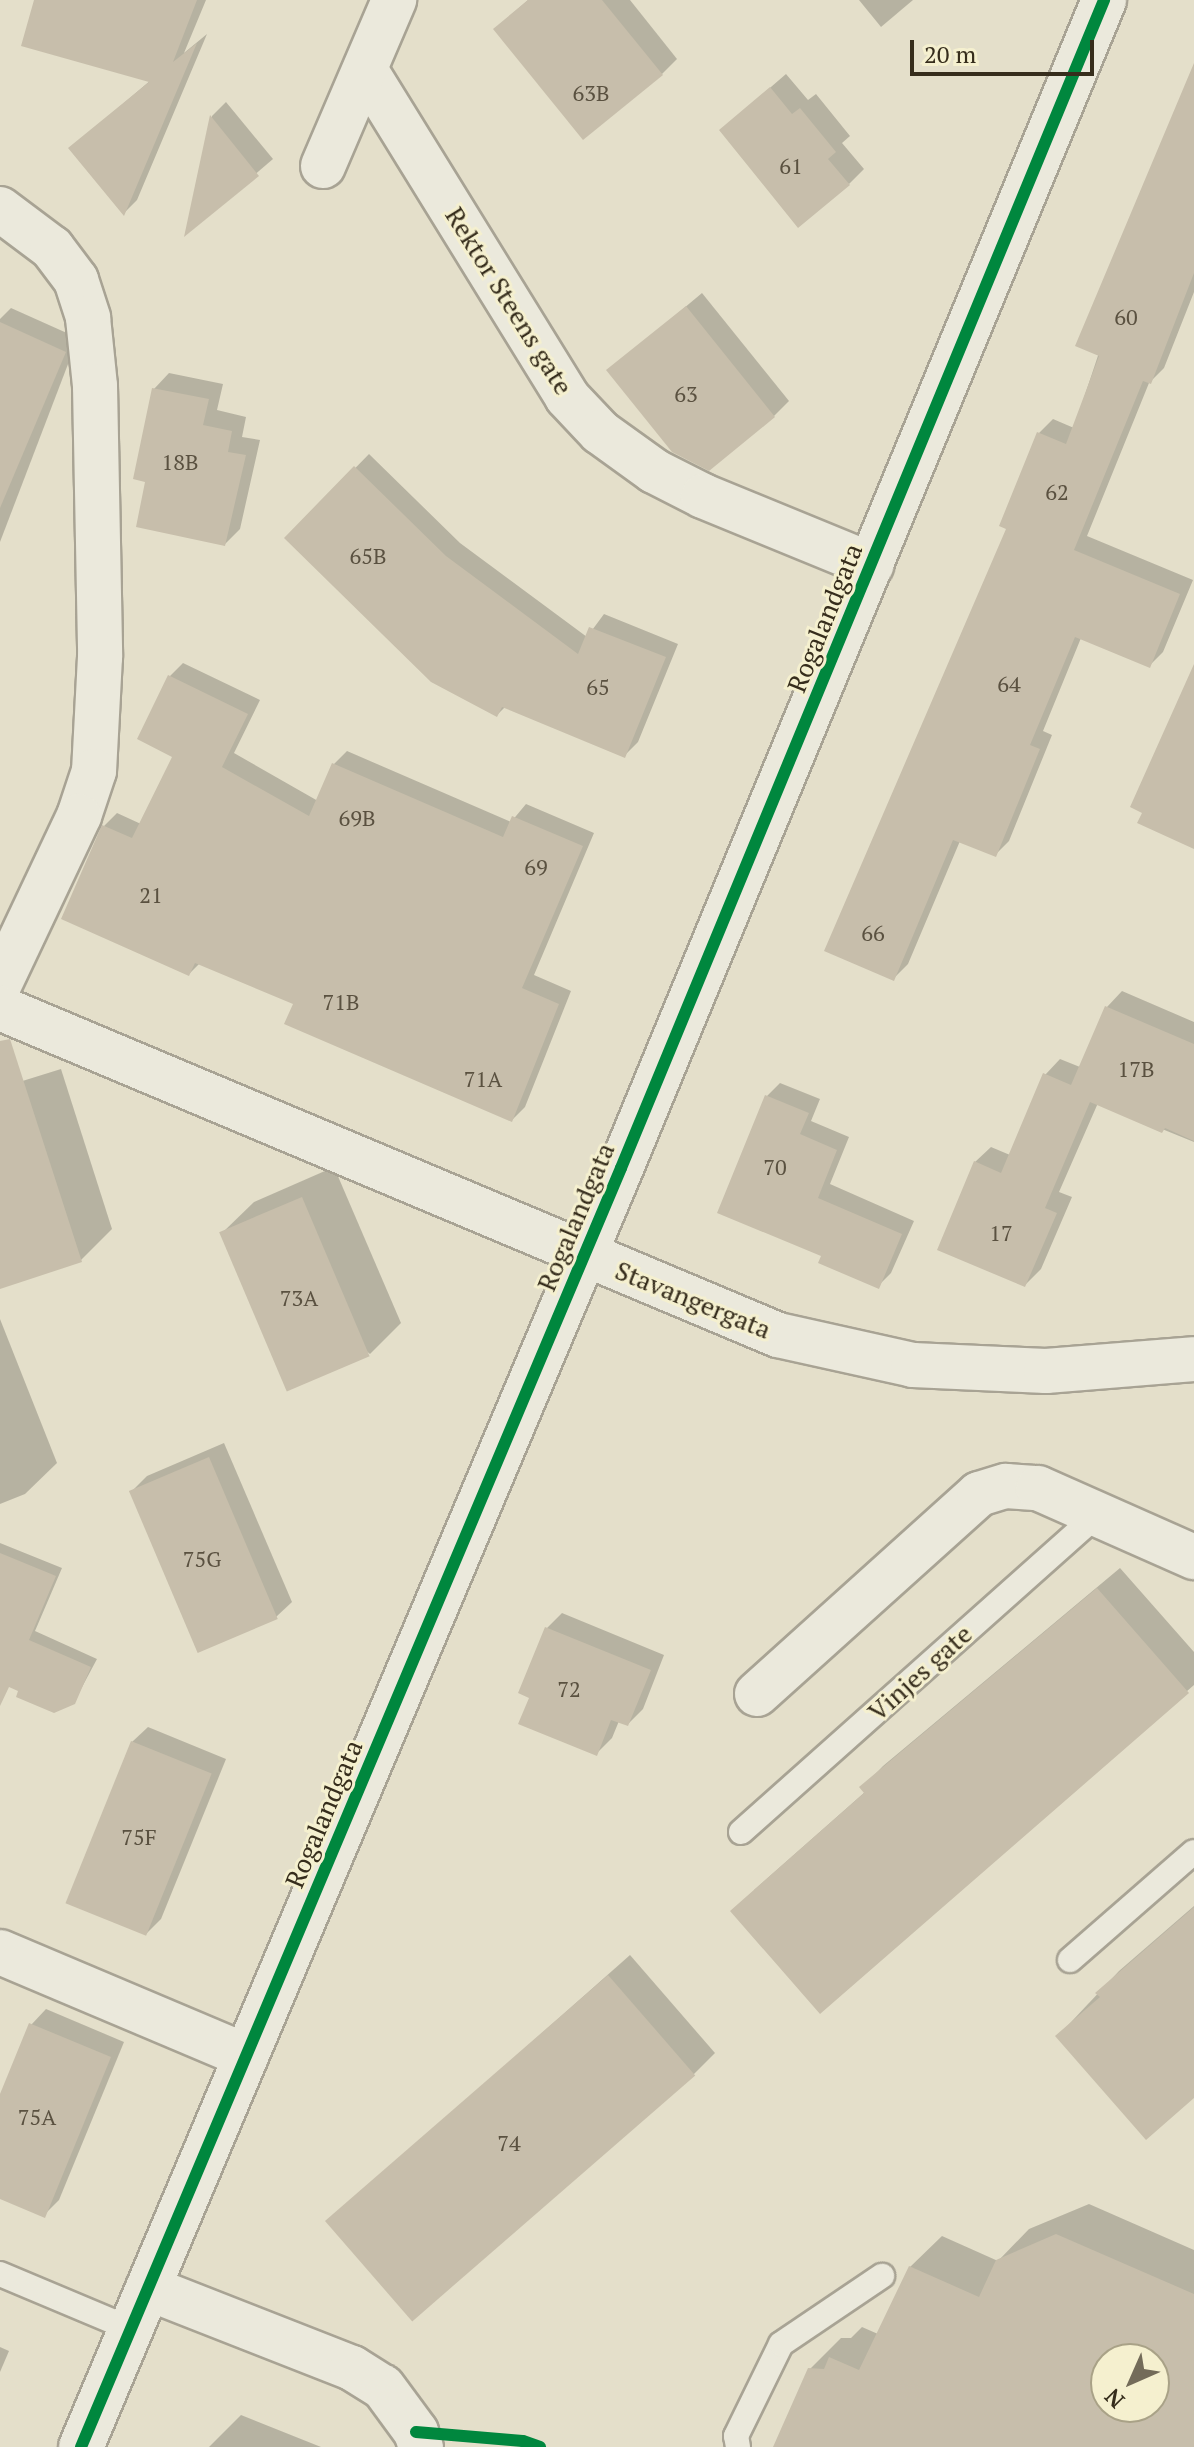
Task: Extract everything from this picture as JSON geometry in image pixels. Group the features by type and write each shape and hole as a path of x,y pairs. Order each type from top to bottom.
{"street":[{"path":"323,166 394,0"},
{"name":"Rogalandgata","path":"81,2447 584,1256 1104,0"},
{"name":"Rektor Steens gate","path":"366,71 567,397 600,432 654,471 703,496 871,565"},
{"path":"0,209 52,248 76,280 88,318 95,386 100,657 94,771 79,816 0,983"},
{"name":"Stavangergata","path":"0,1008 778,1335 913,1365 1046,1371 1194,1359"},
{"path":"757,1694 979,1494 1006,1486 1038,1488 1194,1557"},
{"path":"0,1952 246,2056"},
{"path":"148,2288 352,2368 383,2387 416,2432 421,2447"}],"lane":[{"name":"Vinjes gate","path":"741,1832 1099,1513"},
{"path":"1070,1960 1194,1852"},
{"path":"0,2274 131,2329"},
{"path":"738,2447 736,2436 781,2344 882,2276"}],"building":[{"path":"34,0 197,0 173,62 197,43 124,216 68,148 149,82 21,46"},
{"path":"528,0 602,0 663,75 583,140 493,29"},
{"path":"1194,63 1194,273 1151,384 1143,381 1074,550 1180,594 1150,668 1075,637 1030,745 1040,749 996,857 953,840 894,981 824,951 1006,529 999,526 1037,432 1066,444 1099,356 1075,346"},
{"path":"770,87 792,114 800,108 836,152 828,159 850,185 798,228 719,130"},
{"path":"210,115 259,176 184,237"},
{"path":"686,306 775,417 709,471 672,452 606,370"},
{"path":"0,322 66,352 0,508"},
{"path":"152,388 209,399 203,425 232,431 228,452 246,455 225,546 136,527 145,482 133,479"},
{"path":"354,466 446,556 578,654 589,627 666,657 625,758 502,707 497,717 431,682 284,538"},
{"path":"1194,664 1194,849 1137,823 1142,813 1130,807"},
{"path":"168,675 248,714 222,767 309,816 332,763 503,837 512,816 583,846 522,988 559,1004 512,1122 284,1024 293,1004 195,963 189,976 61,919 102,825 132,838 172,757 137,739"},
{"path":"1105,1006 1194,1044 1194,1141 1165,1128 1162,1133 1090,1102 1045,1208 1057,1213 1025,1287 937,1250 974,1161 1001,1173 1043,1073 1071,1085"},
{"path":"10,1039 82,1262 0,1289 0,1041"},
{"path":"765,1095 809,1113 800,1134 837,1150 818,1198 902,1234 879,1289 818,1263 821,1256 717,1213"},
{"path":"302,1197 370,1356 287,1391 219,1232"},
{"path":"209,1457 278,1619 198,1653 129,1491"},
{"path":"0,1553 56,1576 29,1640 91,1667 75,1704 54,1713 16,1697 18,1691 9,1687 0,1706"},
{"path":"1097,1588 1189,1693 820,2014 730,1911 864,1793 859,1787"},
{"path":"545,1627 651,1670 628,1726 611,1720 597,1756 518,1724 529,1698 518,1693"},
{"path":"131,1741 212,1774 146,1936 65,1903"},
{"path":"1194,1907 1194,2098 1146,2140 1055,2036 1100,1997 1095,1993"},
{"path":"608,1975 695,2075 412,2321 325,2221"},
{"path":"29,2023 111,2057 45,2218 0,2199 0,2094"},
{"path":"1056,2234 1194,2294 1194,2447 773,2447 808,2368 824,2369 829,2357 859,2370 909,2266 979,2297 996,2260"}],"cycle path":[{"path":"81,2447 621,1168 1104,0"},
{"path":"416,2432 523,2441 540,2447"}]}
